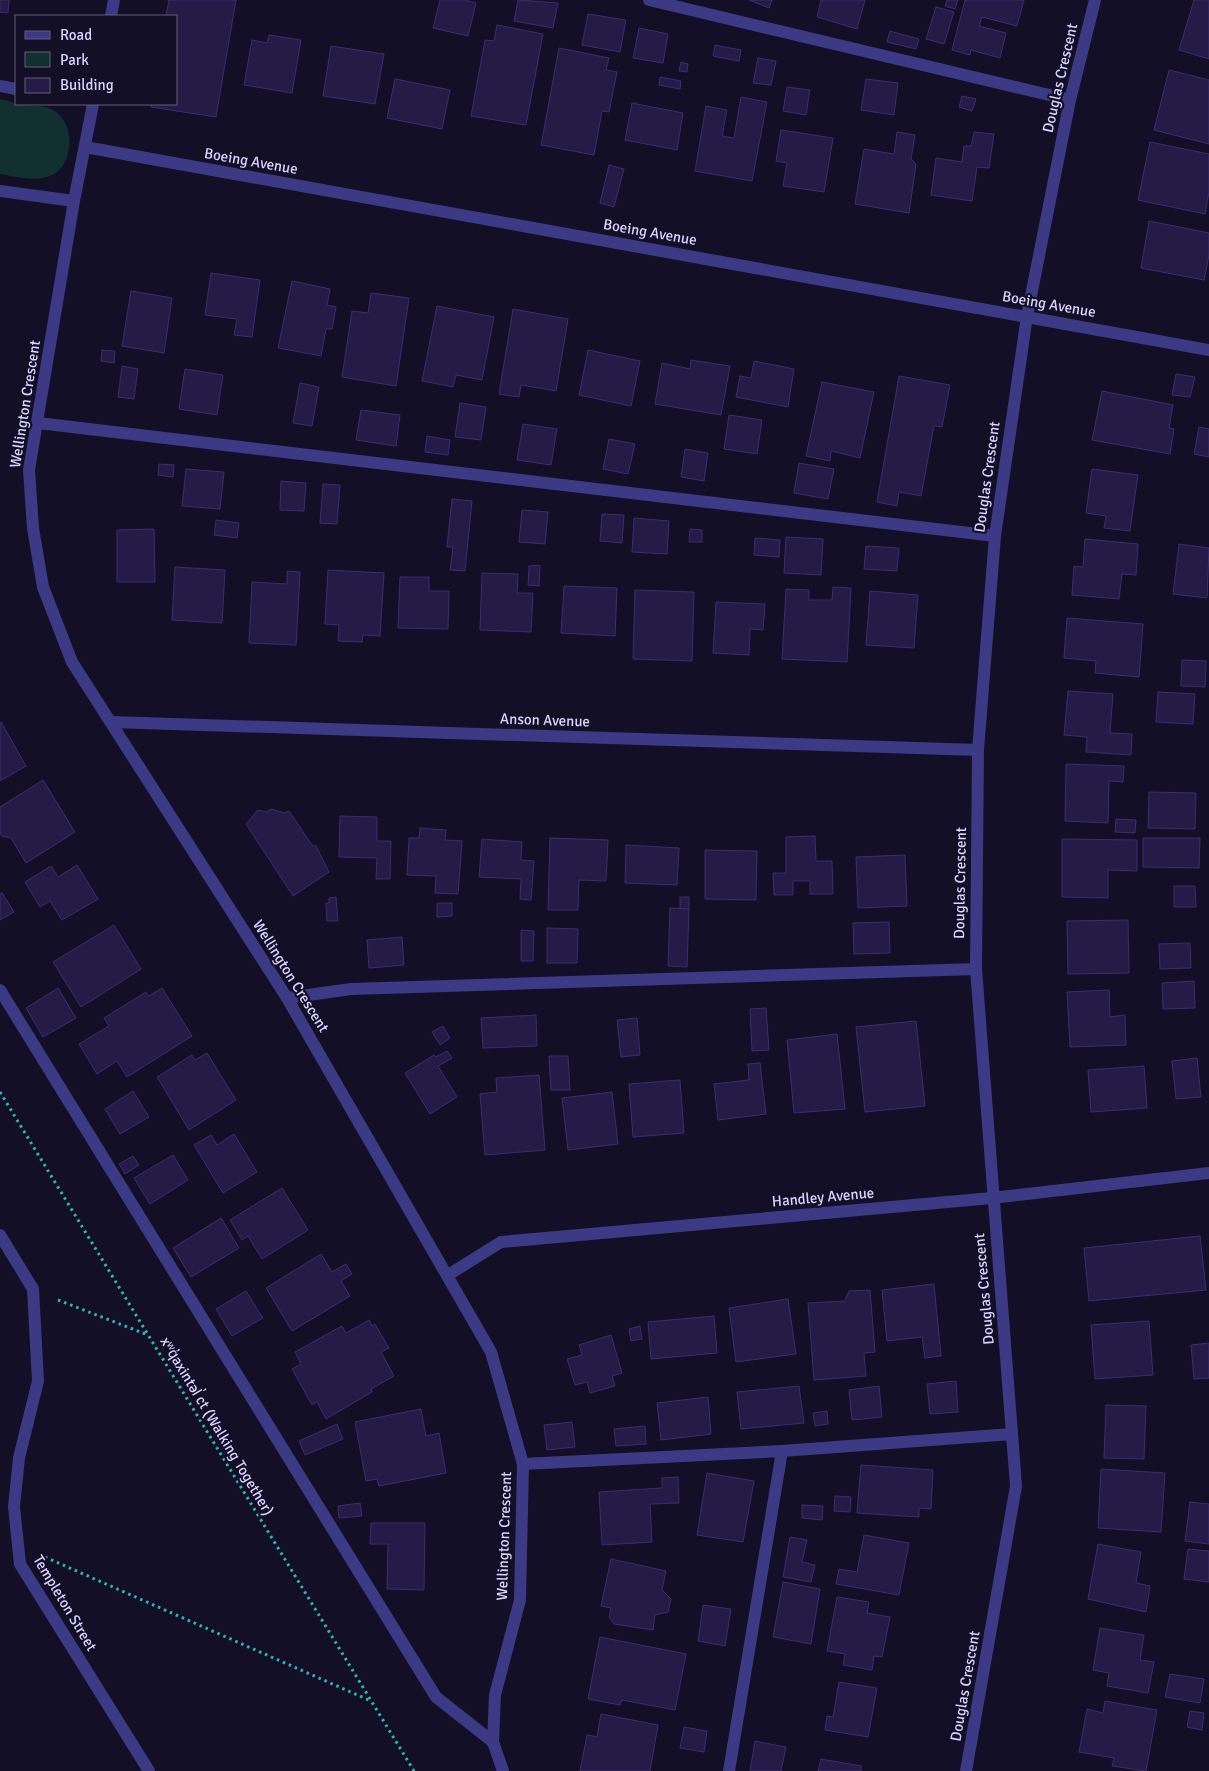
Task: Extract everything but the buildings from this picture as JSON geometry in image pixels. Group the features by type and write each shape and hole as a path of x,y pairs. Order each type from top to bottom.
{"street":[{"path":"111,15 114,0"},
{"path":"649,0 1070,100"},
{"name":"Douglas Crescent","path":"966,1771 1016,1486 992,1198 976,969 978,750 995,536 1026,316 1070,100 1095,0"},
{"path":"0,86 15,89"},
{"name":"Wellington Crescent","path":"94,105 74,201 29,470 33,528 43,587 72,662 287,998 491,1352 523,1464 520,1600 495,1694 493,1742 503,1771"},
{"name":"Boeing Avenue","path":"85,147 1209,350"},
{"path":"0,191 74,201"},
{"path":"38,423 995,536"},
{"name":"Anson Avenue","path":"111,722 978,750"},
{"path":"287,998 351,989 976,969"},
{"path":"0,990 436,1697 493,1742"},
{"name":"Handley Avenue","path":"448,1276 502,1242 992,1198 1209,1174"},
{"name":"Templeton Street","path":"0,1235 33,1289 38,1381 20,1458 14,1507 20,1564 149,1771"},
{"path":"523,1464 782,1451 1012,1434"},
{"path":"729,1771 782,1451"}],"path":[{"name":"xʷq̓axintəl̕ ct (Walking Together)","path":"0,1092 414,1771"},
{"path":"49,1296 148,1336"},
{"path":"39,1554 371,1701"}],"green space":[{"path":"0,99 15,103 15,105 45,107 55,111 62,117 69,135 69,145 68,155 58,171 50,176 37,179 0,174"}]}
